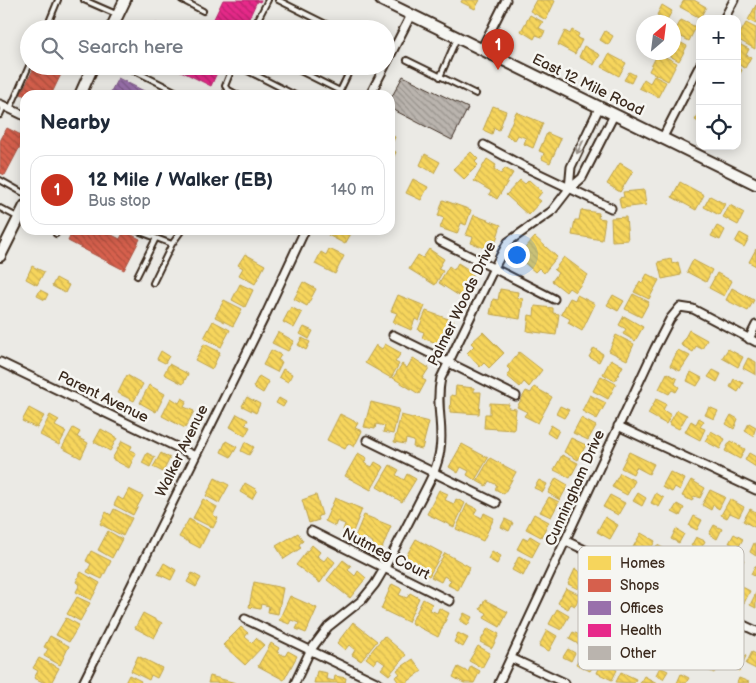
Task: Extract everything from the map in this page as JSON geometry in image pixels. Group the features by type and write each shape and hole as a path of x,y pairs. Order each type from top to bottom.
{"main road":[{"path":"116,20 125,0"},
{"name":"East 12 Mile Road","path":"385,1 756,184"},
{"path":"84,90 89,75"},
{"path":"0,256 19,218"}],"street":[{"path":"482,50 506,0"},
{"path":"726,15 734,0"},
{"path":"395,47 411,15"},
{"path":"662,139 696,73"},
{"path":"373,90 381,75"},
{"path":"5,106 20,114"},
{"path":"570,188 571,167 599,108"},
{"name":"Palmer Woods Drive","path":"295,683 310,651 332,622 362,600 384,569 434,473 440,453 441,441 438,392 441,378 508,242 552,212 570,188 582,178 614,115"},
{"path":"484,145 611,208"},
{"name":"Walker Avenue","path":"83,683 264,318 303,235"},
{"path":"440,241 554,299"},
{"name":"Cunningham Drive","path":"499,683 618,426 670,319 680,307 693,309 752,341"},
{"path":"752,341 756,325"},
{"path":"393,335 516,396"},
{"name":"Parent Avenue","path":"0,362 195,456"},
{"path":"618,426 756,490"},
{"path":"367,440 496,503"},
{"name":"Nutmeg Court","path":"311,531 450,601"},
{"path":"566,541 578,547"},
{"path":"246,619 378,683"},
{"path":"744,625 756,631"},
{"path":"511,658 565,683"}],"lane":[{"path":"50,20 58,0"},
{"path":"84,0 118,15"},
{"path":"182,0 203,10"},
{"path":"258,20 268,0"},
{"path":"278,0 318,20"},
{"path":"440,77 457,38"},
{"path":"406,60 476,94"},
{"path":"0,115 24,75"},
{"path":"143,75 173,90"},
{"path":"229,75 225,86 229,90"},
{"path":"256,75 285,90"},
{"path":"306,75 334,90"},
{"path":"340,90 348,75"},
{"path":"0,180 20,191"},
{"path":"0,208 19,218"},
{"path":"148,235 172,244"},
{"path":"153,283 178,235"},
{"path":"137,276 156,238"}],"building: Homes":[{"path":"462,0 480,0 475,9 461,2"},
{"path":"536,0 555,1 546,20 530,11"},
{"path":"684,0 694,0 706,7 702,15 696,16 680,7"},
{"path":"662,5 672,11 670,15 657,15"},
{"path":"756,5 756,24 748,20"},
{"path":"530,15 543,22 539,28 545,31 542,37 536,35 534,39 521,31"},
{"path":"681,20 696,27 689,41 681,37"},
{"path":"746,23 756,28 755,49 741,41 741,32"},
{"path":"572,30 579,34 577,38 582,40 575,54 558,45 565,31 570,34"},
{"path":"605,31 613,36 608,45 600,40"},
{"path":"681,43 687,46 681,57"},
{"path":"741,45 749,49 746,55 751,57 745,68 741,66"},
{"path":"584,46 600,55 594,65 579,57"},
{"path":"609,54 626,63 619,76 602,67"},
{"path":"654,60 671,60 677,63 668,81 649,71"},
{"path":"629,72 635,75 631,83 624,80"},
{"path":"654,76 666,82 658,97 639,88 644,79 650,83"},
{"path":"493,106 506,111 499,130 494,128 492,134 483,130"},
{"path":"516,112 543,123 533,148 524,144 526,138 518,135 515,140 506,136"},
{"path":"547,133 561,139 550,163 542,159 544,153 539,151"},
{"path":"471,152 478,159 475,162 478,165 464,179 453,169"},
{"path":"425,154 440,162 434,173 420,165"},
{"path":"487,159 496,165 494,169 501,174 505,168 513,173 497,199 489,194 491,191 474,181"},
{"path":"620,163 633,171 620,192 607,184"},
{"path":"413,179 428,187 421,200 406,193"},
{"path":"520,180 525,184 529,180 542,192 537,198 541,201 528,215 506,195"},
{"path":"680,182 704,195 696,210 672,197"},
{"path":"644,190 646,205 621,208 619,198 624,197 623,192"},
{"path":"710,196 725,204 719,215 704,207"},
{"path":"443,200 471,210 466,225 461,223 457,234 440,228 444,218 438,216"},
{"path":"730,205 744,213 738,225 723,217"},
{"path":"581,210 599,213 598,218 605,219 602,240 572,235 575,220 579,220"},
{"path":"474,215 501,225 495,244 490,242 487,249 471,243 473,237 466,235"},
{"path":"626,217 628,240 612,241 611,218"},
{"path":"717,226 725,230 720,240 711,236"},
{"path":"740,233 749,238 744,247 735,242"},
{"path":"328,235 350,235 345,244"},
{"path":"535,237 557,257 544,273 539,268 535,272 521,260 528,253 524,249"},
{"path":"329,249 344,256 335,274 315,264 321,252 326,255"},
{"path":"429,249 444,259 438,269 443,271 435,285 409,269 418,255 423,258"},
{"path":"756,249 756,266 749,262"},
{"path":"245,254 265,265 255,284 239,275 243,268 238,265"},
{"path":"564,257 588,275 575,292 569,288 566,292 552,281 558,273 554,270"},
{"path":"671,259 672,264 678,262 681,275 662,279 658,262"},
{"path":"693,260 712,270 706,282 687,272"},
{"path":"458,263 474,273 469,280 474,283 464,299 439,283 449,266 454,270"},
{"path":"32,266 44,272 37,285 26,279"},
{"path":"717,273 732,281 724,296 709,288"},
{"path":"647,274 659,280 649,299 634,292 640,281 642,283"},
{"path":"56,278 69,285 65,293 52,286"},
{"path":"303,282 316,289 307,306 294,299"},
{"path":"240,284 253,290 245,307 232,300"},
{"path":"732,288 754,300 748,311 726,300"},
{"path":"500,289 518,292 517,298 523,299 520,319 490,314 493,299 498,300"},
{"path":"40,290 48,294 45,300 37,296"},
{"path":"633,294 649,302 641,317 625,309"},
{"path":"398,295 425,306 419,321 415,319 411,330 393,322 397,313 391,311"},
{"path":"577,295 595,304 582,331 568,323 570,319 561,314 570,298 575,300"},
{"path":"613,295 624,301 618,311 607,305"},
{"path":"224,300 242,309 233,326 215,317"},
{"path":"535,306 553,308 553,313 559,314 556,335 527,331 529,315 534,316"},
{"path":"291,307 302,313 294,328 283,322"},
{"path":"426,311 454,321 448,336 443,334 440,344 422,338 424,332 418,330"},
{"path":"624,316 643,327 635,341 623,334 626,329 619,325"},
{"path":"213,321 230,330 221,347 204,338"},
{"path":"304,327 313,331 309,339 300,334"},
{"path":"689,330 707,340 702,349 696,346 693,352 681,345"},
{"path":"278,332 294,341 288,351 272,343"},
{"path":"483,332 504,353 489,368 484,363 480,367 467,353 474,346 471,343"},
{"path":"616,335 634,344 627,360 609,351"},
{"path":"302,338 310,342 306,350 298,345"},
{"path":"204,344 220,352 212,369 195,360"},
{"path":"385,344 401,353 395,362 399,364 391,378 365,363 376,345 382,349"},
{"path":"594,348 603,354 599,362 589,357"},
{"path":"728,349 743,357 738,367 722,358"},
{"path":"271,350 281,355 278,360 282,362 277,372 263,365"},
{"path":"678,350 690,356 680,371 670,366"},
{"path":"161,351 169,356 165,363 157,359"},
{"path":"519,352 542,370 529,387 524,382 520,387 507,376 511,371 507,367"},
{"path":"413,358 429,368 422,379 426,381 419,394 393,378 402,364 407,368"},
{"path":"748,358 756,362 756,375 743,368"},
{"path":"611,359 623,366 615,381 603,374"},
{"path":"169,364 188,374 183,384 164,374"},
{"path":"283,369 292,374 288,382 279,377"},
{"path":"713,370 721,374 717,382 708,377"},
{"path":"691,372 702,378 697,386 687,381"},
{"path":"667,373 677,379 675,384 679,387 676,392 672,390 669,394 659,389"},
{"path":"127,375 143,384 134,401 118,393"},
{"path":"259,376 269,382 263,393 253,387"},
{"path":"601,376 616,384 608,399 593,391"},
{"path":"734,379 743,383 738,392 730,387"},
{"path":"149,385 165,394 156,412 140,403"},
{"path":"456,386 474,388 474,392 481,392 479,414 450,412 451,395 455,396"},
{"path":"534,387 552,397 538,423 524,416 527,412 517,407 526,391 531,393"},
{"path":"590,395 606,403 597,419 582,411"},
{"path":"247,397 260,404 256,413 242,406"},
{"path":"171,398 179,403 182,398 187,401 184,407 194,411 185,428 162,416"},
{"path":"279,398 286,402 283,407 276,403"},
{"path":"656,399 666,404 663,410 671,415 666,424 648,414"},
{"path":"371,402 399,409 393,434 383,432 385,426 376,424 375,429 364,427"},
{"path":"490,403 509,404 508,408 516,409 514,430 484,428 485,414 490,414"},
{"path":"560,406 569,410 564,418 556,414"},
{"path":"709,407 718,411 714,419 705,415"},
{"path":"29,408 44,416 37,428 22,421"},
{"path":"677,410 687,415 679,429 669,424"},
{"path":"237,414 248,420 245,425 250,427 245,436 230,427"},
{"path":"340,414 358,423 355,428 362,431 354,447 348,443 345,449 327,440"},
{"path":"50,415 59,420 55,426 66,432 59,445 40,435"},
{"path":"401,415 429,422 422,449 413,447 414,441 406,439 405,444 394,442"},
{"path":"731,415 738,419 734,429 726,424"},
{"path":"581,418 596,426 588,440 573,433"},
{"path":"699,418 704,421 700,427 705,429 700,440 685,432 691,421 696,424"},
{"path":"749,423 756,427 753,436 745,431"},
{"path":"551,425 559,430 555,438 547,433"},
{"path":"73,428 80,432 77,437 88,443 81,458 62,448"},
{"path":"101,429 117,438 110,451 94,442"},
{"path":"711,431 725,439 720,449 705,441"},
{"path":"571,438 586,445 578,460 564,452"},
{"path":"122,441 132,446 130,450 136,453 129,468 112,459"},
{"path":"226,441 237,447 231,457 221,452"},
{"path":"730,441 745,449 740,459 725,451"},
{"path":"245,442 254,447 249,455 241,451"},
{"path":"462,444 488,458 475,480 467,475 469,471 461,467 458,473 449,467"},
{"path":"629,452 654,464 649,474 636,467 633,474 621,468"},
{"path":"147,453 155,457 150,467 142,463"},
{"path":"161,453 170,458 163,472 153,467"},
{"path":"358,453 367,458 364,463 372,467 375,462 384,467 371,490 345,476"},
{"path":"749,453 756,457 756,467 745,460"},
{"path":"562,455 578,463 570,478 554,470"},
{"path":"490,458 516,472 504,494 495,489 497,485 489,481 486,486 477,481"},
{"path":"390,465 399,470 396,475 404,480 407,474 416,479 402,502 377,487"},
{"path":"670,472 685,479 680,490 675,487 672,492 662,487"},
{"path":"620,473 635,481 627,495 612,487"},
{"path":"215,478 229,485 219,503 206,496"},
{"path":"556,478 568,485 560,500 548,493"},
{"path":"539,480 547,484 543,492 534,488"},
{"path":"691,480 705,488 700,498 694,496 692,501 682,496"},
{"path":"245,483 257,490 252,499 240,492"},
{"path":"129,489 143,496 133,515 114,505 118,497 123,500"},
{"path":"439,490 448,494 445,500 454,504 456,499 465,503 454,527 427,514"},
{"path":"710,490 725,497 719,509 713,505 711,510 702,505"},
{"path":"638,493 646,498 642,506 633,501"},
{"path":"656,493 664,498 659,507 651,503"},
{"path":"316,495 322,515 318,516 319,520 309,523 302,500"},
{"path":"610,495 625,503 618,515 603,507"},
{"path":"549,497 559,502 551,517 540,512"},
{"path":"335,498 362,509 352,534 343,530 345,524 337,521 335,526 325,521"},
{"path":"203,499 217,507 213,515 218,518 213,528 193,518"},
{"path":"730,499 744,507 739,517 730,513 727,518 721,515"},
{"path":"467,504 477,509 474,514 482,518 484,513 494,518 483,541 456,529"},
{"path":"677,504 684,508 680,516 672,512"},
{"path":"114,509 132,518 123,536 100,524 106,512 111,515"},
{"path":"750,509 756,512 756,528 743,521"},
{"path":"534,514 549,522 541,537 526,529"},
{"path":"364,515 391,526 381,551 371,547 373,542 365,538 363,543 354,539"},
{"path":"694,516 702,520 697,530 689,526"},
{"path":"605,517 618,525 610,539 597,532"},
{"path":"189,519 209,530 200,548 179,537"},
{"path":"505,519 513,523 509,531 501,527"},
{"path":"714,525 722,529 717,539 709,534"},
{"path":"676,529 684,534 679,543 671,539"},
{"path":"108,531 122,539 112,558 98,550"},
{"path":"298,533 303,541 299,544 301,548 284,559 276,546"},
{"path":"641,533 655,541 652,546 634,546"},
{"path":"734,534 743,539 739,546 729,543"},
{"path":"530,536 540,542 532,557 517,549 523,538 527,540"},
{"path":"696,537 705,541 702,546 691,546"},
{"path":"416,539 442,553 429,576 420,571 423,567 415,562 412,568 402,563"},
{"path":"754,543 756,544 756,556 750,552"},
{"path":"312,545 320,552 317,556 324,561 328,556 335,562 320,583 296,565"},
{"path":"91,551 111,561 102,579 87,572 91,564 86,561"},
{"path":"492,551 501,556 497,564 488,559"},
{"path":"445,553 470,567 458,590 448,585 451,580 444,576 441,582 431,577"},
{"path":"519,556 530,562 523,576 512,570"},
{"path":"343,560 351,566 348,570 355,576 358,571 366,578 350,598 327,580"},
{"path":"164,563 176,570 171,580 158,574"},
{"path":"756,566 756,577 751,574"},
{"path":"575,569 578,571 578,589 568,584"},
{"path":"81,572 100,583 91,600 76,592 80,584 76,582"},
{"path":"192,573 201,578 196,587 187,582"},
{"path":"254,582 283,588 278,614 268,612 269,606 261,604 260,609 249,607"},
{"path":"392,584 402,589 399,595 407,598 410,593 419,598 408,622 381,609"},
{"path":"566,588 578,594 575,606 571,604 568,609 558,603"},
{"path":"744,588 750,591 744,603"},
{"path":"756,593 756,608 750,605"},
{"path":"290,596 317,608 306,633 296,629 299,623 291,620 289,624 279,620"},
{"path":"77,597 90,603 80,621 67,614"},
{"path":"423,599 432,604 430,610 437,613 439,608 449,613 438,637 411,623"},
{"path":"485,600 508,612 500,627 484,618 487,613 480,609"},
{"path":"557,609 569,616 561,630 549,624"},
{"path":"143,613 162,623 154,638 135,628"},
{"path":"464,613 472,617 468,625 460,621"},
{"path":"66,618 79,625 69,642 56,635"},
{"path":"353,622 377,641 361,661 352,655 355,650 349,645 345,650 337,643"},
{"path":"241,627 248,633 245,637 252,643 256,638 264,645 245,665 223,645"},
{"path":"488,628 499,634 492,648 480,642"},
{"path":"547,630 557,636 549,651 539,646"},
{"path":"573,632 578,634 578,644 569,639"},
{"path":"458,633 468,638 463,647 454,642"},
{"path":"50,636 69,646 60,665 44,656 48,649 44,647"},
{"path":"384,636 406,655 389,675 381,669 385,664 378,659 374,664 366,658"},
{"path":"271,643 279,648 277,652 285,656 288,651 297,656 284,680 258,666"},
{"path":"478,646 490,653 482,668 469,661"},
{"path":"568,649 575,653 571,661 563,657"},
{"path":"752,652 756,654 756,669 746,664"},
{"path":"138,656 162,668 157,678 151,675 149,680 131,671"},
{"path":"39,658 59,668 51,683 45,683 34,678 38,671 33,668"},
{"path":"413,659 422,671 406,683 399,683 395,677 400,674 397,670"},
{"path":"471,666 480,671 474,683 464,683 453,677 458,667 468,672"},
{"path":"598,670 617,670 612,680 597,673"},
{"path":"658,670 668,671 663,679 656,675"},
{"path":"317,671 327,673 326,679 334,681 335,676 346,678 345,683 314,683"},
{"path":"621,672 636,679 634,683 616,682"},
{"path":"681,674 689,678 686,683 677,683"},
{"path":"129,675 141,681 140,683 125,683"},
{"path":"210,676 236,683 208,683"},
{"path":"644,676 657,683 640,683"},
{"path":"739,678 749,682 737,683"}],"building: Shops":[{"path":"30,75 61,75 53,90 23,90"},
{"path":"7,128 20,134 20,146 5,175 0,173 0,141"},
{"path":"71,235 112,235 120,239 122,235 132,235 140,239 124,270 68,241"}],"building: Offices":[{"path":"118,78 142,90 112,90"}],"building: Health":[{"path":"223,0 261,0 260,2 257,1 248,20 213,20"},
{"path":"189,75 216,75 211,86"}],"building: Other":[{"path":"403,76 468,108 452,140 395,111 395,91"}],"place":[{"name":"12 Mile / Walker (EB)","path":"498,70"}]}
